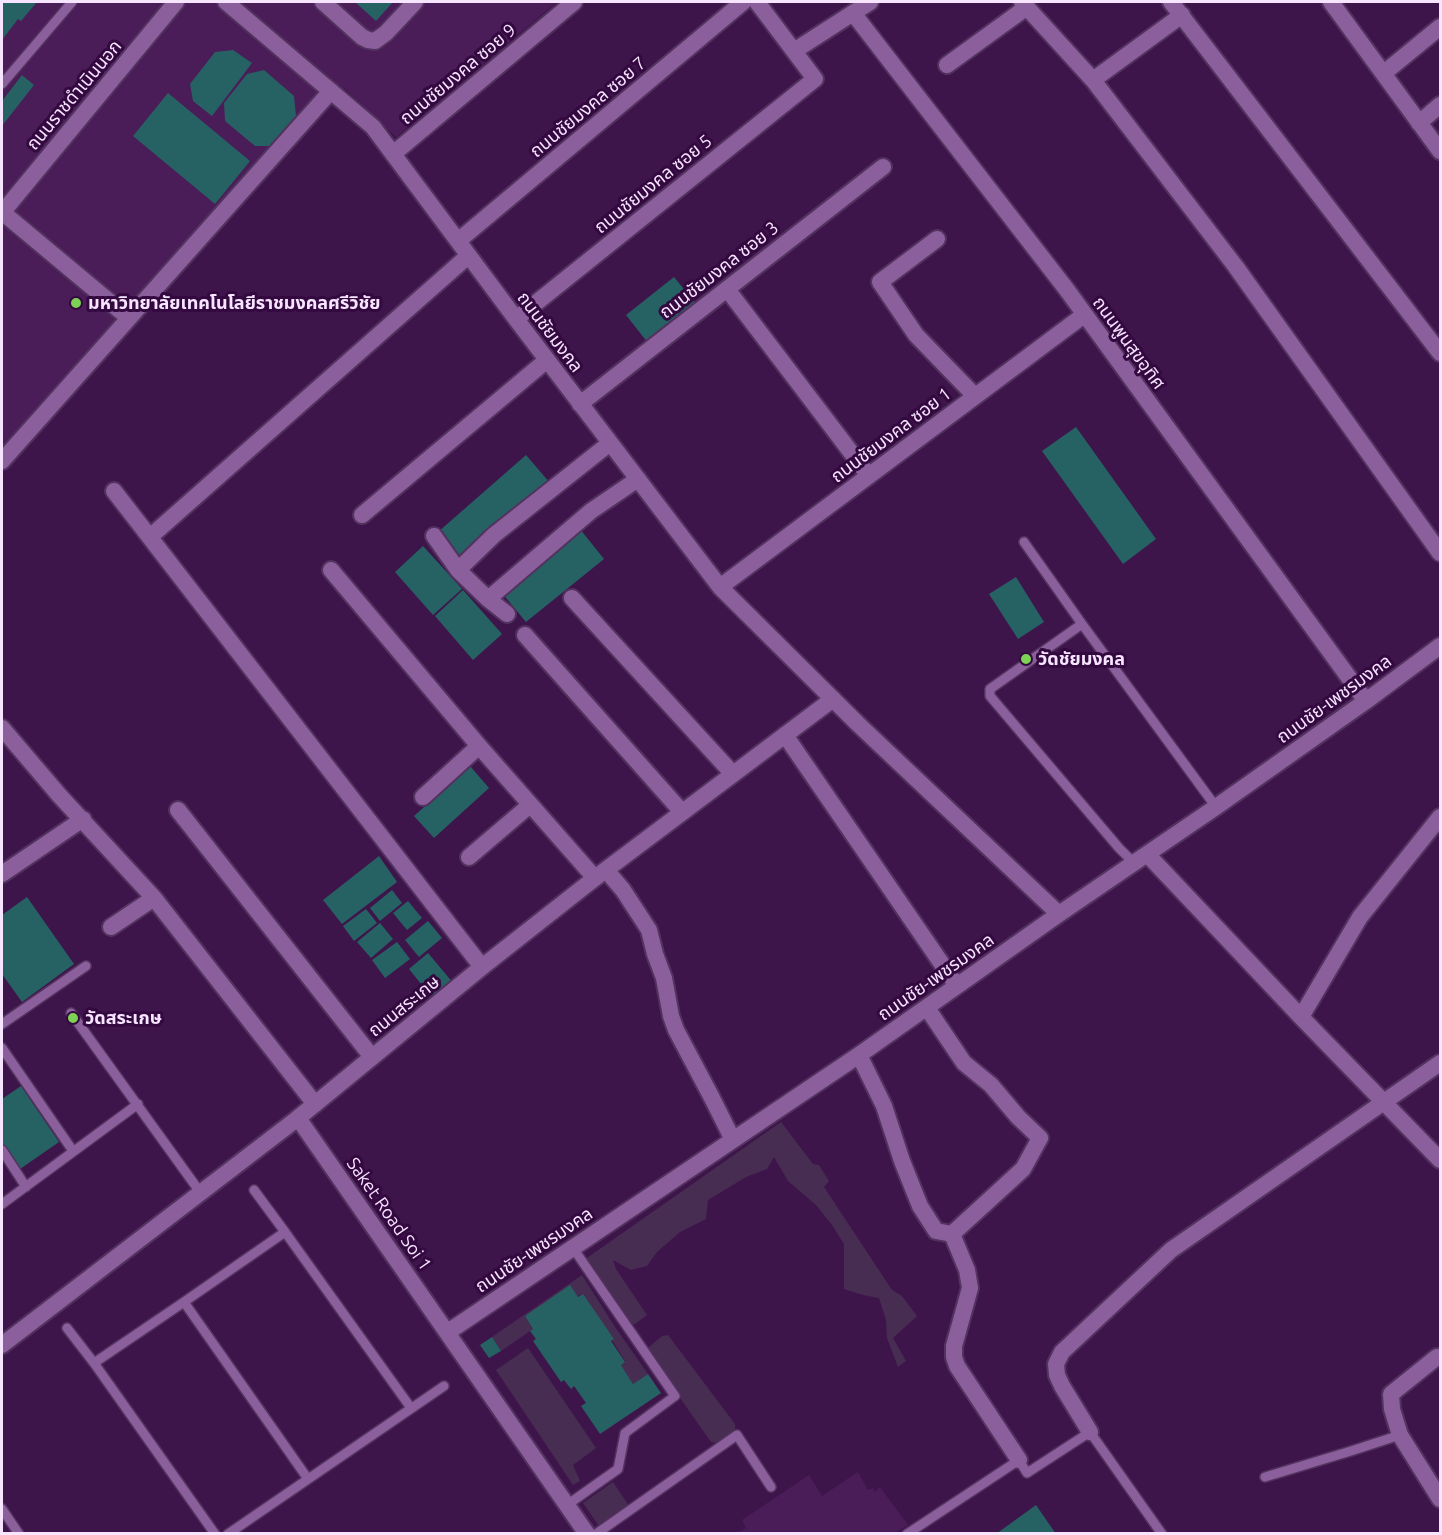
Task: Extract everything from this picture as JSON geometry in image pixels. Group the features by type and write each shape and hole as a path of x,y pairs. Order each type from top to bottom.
{"street":[{"name":"ถนนราชดำเนินนอก","path":"2,212 176,2"},
{"name":"ถนนชัยมงคล","path":"226,2 373,127 468,256 720,587 833,699 1059,914"},
{"path":"324,2 362,37 375,41 386,33 415,2"},
{"name":"ถนนชัยมงคล ซอย 9","path":"393,154 574,2"},
{"name":"ถนนชัยมงคล ซอย 7","path":"458,241 743,2"},
{"path":"757,2 794,51 870,2"},
{"path":"1171,2 1440,353"},
{"path":"1331,2 1440,152"},
{"path":"947,65 1024,4 1093,80 1236,267 1440,553"},
{"name":"ถนนพูนสุขอุทิศ","path":"853,13 1084,315 1366,701"},
{"path":"1093,80 1182,15"},
{"path":"1384,73 1440,27"},
{"name":"ถนนชัยมงคล ซอย 5","path":"516,319 815,79 794,51"},
{"path":"2,461 331,92"},
{"path":"1419,123 1440,105"},
{"name":"ถนนชัยมงคล ซอย 3","path":"580,404 883,167"},
{"path":"2,212 129,318"},
{"path":"937,239 880,282 916,335 975,396"},
{"path":"151,536 468,256"},
{"path":"727,289 869,476"},
{"name":"ถนนชัยมงคล ซอย 1","path":"720,587 1084,315"},
{"path":"362,515 547,360"},
{"path":"458,570 494,536 610,443"},
{"path":"488,599 591,512 638,479"},
{"path":"114,491 482,967"},
{"path":"434,536 458,570 507,614"},
{"path":"331,570 530,805 600,874 623,891 648,930 664,978 676,1030 733,1140"},
{"path":"572,598 733,774"},
{"path":"525,635 682,812"},
{"name":"ถนนชัย-เพชรมงคล","path":"448,1332 927,1008 1059,914 1216,807 1440,646"},
{"name":"ถนนสระเกษ","path":"2,1345 298,1118 482,967 600,874 833,699"},
{"path":"2,728 59,795 154,898 315,1104"},
{"path":"786,735 957,986"},
{"path":"423,797 478,746"},
{"path":"469,857 530,805"},
{"path":"178,810 372,1057"},
{"path":"1301,1017 1360,917 1440,817"},
{"path":"4,867 83,819"},
{"path":"1141,858 1301,1017 1440,1160"},
{"path":"111,927 154,898"},
{"path":"927,1008 964,1063 991,1084 1018,1117 1040,1138 1023,1169 952,1234"},
{"path":"859,1055 884,1106 920,1206 936,1231 952,1234"},
{"path":"1090,1432 1057,1375 1056,1364 1062,1352 1171,1250 1440,1064"},
{"name":"Saket Road Soi 1","path":"298,1118 587,1533"},
{"path":"952,1234 967,1270 970,1288 954,1346 954,1357 957,1366 1019,1460"},
{"path":"1437,1358 1392,1394 1392,1408 1400,1435 1440,1499"}],"lane":[{"path":"2,84 72,2"},
{"path":"1024,542 1216,807"},
{"path":"1082,624 990,689 990,696 1119,848 1141,858"},
{"path":"2,1024 86,966"},
{"path":"71,1013 200,1192"},
{"path":"2,1048 73,1151"},
{"path":"2,1204 138,1104"},
{"path":"2,1150 26,1187"},
{"path":"254,1190 411,1408"},
{"path":"94,1363 285,1232"},
{"path":"567,1505 618,1469 625,1433 675,1396 573,1248"},
{"path":"184,1302 308,1479"},
{"path":"67,1328 215,1533"},
{"path":"228,1533 444,1386"},
{"path":"907,1533 1019,1460 1027,1473 1090,1432 1162,1533"},
{"path":"596,1533 737,1435 771,1487"},
{"path":"1265,1476 1400,1435"},
{"path":"2,1509 19,1533"}],"shaded area":[{"name":"มหาวิทยาลัยเทคโนโลยีราชมงคลศรีวิชัย","path":"2,2 557,2 396,137 344,88 2,468"},
{"path":"781,1122 813,1164 819,1165 829,1181 824,1187 892,1290 902,1296 917,1316 893,1338 906,1361 898,1367 887,1338 886,1320 879,1298 844,1289 844,1244 816,1205 788,1181 774,1157 767,1169 746,1177 708,1200 706,1219 680,1232 657,1252 647,1266 631,1270 613,1260 616,1269 647,1315 635,1324 630,1324 584,1260"},
{"path":"582,1275 648,1374 633,1384 621,1365 625,1361 583,1294 525,1316 533,1329 501,1351 492,1337"},
{"path":"668,1335 735,1424 735,1430 717,1443 711,1442 649,1354 649,1347 662,1336"},
{"path":"528,1348 596,1448 573,1465 580,1481 573,1485 496,1370"},
{"path":"858,1472 868,1490 873,1488 875,1492 880,1487 908,1525 895,1533 737,1533 746,1528 742,1520 809,1475 822,1496"},
{"path":"613,1482 629,1506 599,1526 583,1503"}],"building":[{"path":"2,2 37,2 21,21 18,19 2,40"},
{"path":"355,2 393,2 376,21"},
{"path":"233,50 252,63 212,116 193,101 190,84 215,52"},
{"path":"264,70 294,96 296,116 272,146 255,146 225,121 224,103 247,74"},
{"path":"22,75 34,85 2,126 2,101"},
{"path":"168,93 250,161 215,204 133,136"},
{"path":"674,277 696,304 648,343 626,315"},
{"path":"1076,427 1156,539 1123,564 1042,451"},
{"path":"526,455 550,483 462,560 438,532"},
{"path":"580,529 604,559 526,622 502,593"},
{"path":"423,546 462,589 433,615 395,572"},
{"path":"1016,577 1044,622 1018,639 989,594"},
{"path":"463,590 502,634 473,660 435,616"},
{"path":"470,766 489,788 434,838 414,816"},
{"path":"379,856 397,882 342,924 323,900"},
{"path":"392,890 402,903 380,921 370,908"},
{"path":"27,897 74,964 22,1002 2,974 2,915"},
{"path":"408,901 422,918 407,930 393,913"},
{"path":"366,909 377,923 354,941 343,926"},
{"path":"428,921 442,938 419,957 405,940"},
{"path":"380,923 393,939 371,958 357,942"},
{"path":"397,942 410,959 385,978 372,960"},
{"path":"428,953 454,984 434,1000 409,969"},
{"path":"21,1086 59,1142 20,1169 2,1143 2,1099"},
{"path":"570,1285 578,1297 583,1294 614,1339 611,1341 625,1362 621,1365 633,1384 648,1374 661,1393 600,1434 581,1406 586,1403 574,1386 571,1389 564,1380 561,1382 533,1341 536,1339 530,1331 533,1329 525,1316"},
{"path":"492,1337 501,1351 489,1358 480,1345"},
{"path":"1036,1505 1056,1534 996,1534"}],"place":[{"name":"มหาวิทยาลัยเทคโนโลยีราชมงคลศรีวิชัย","path":"76,303"},
{"name":"วัดชัยมงคล","path":"1026,659"},
{"name":"วัดสระเกษ","path":"73,1018"}]}
